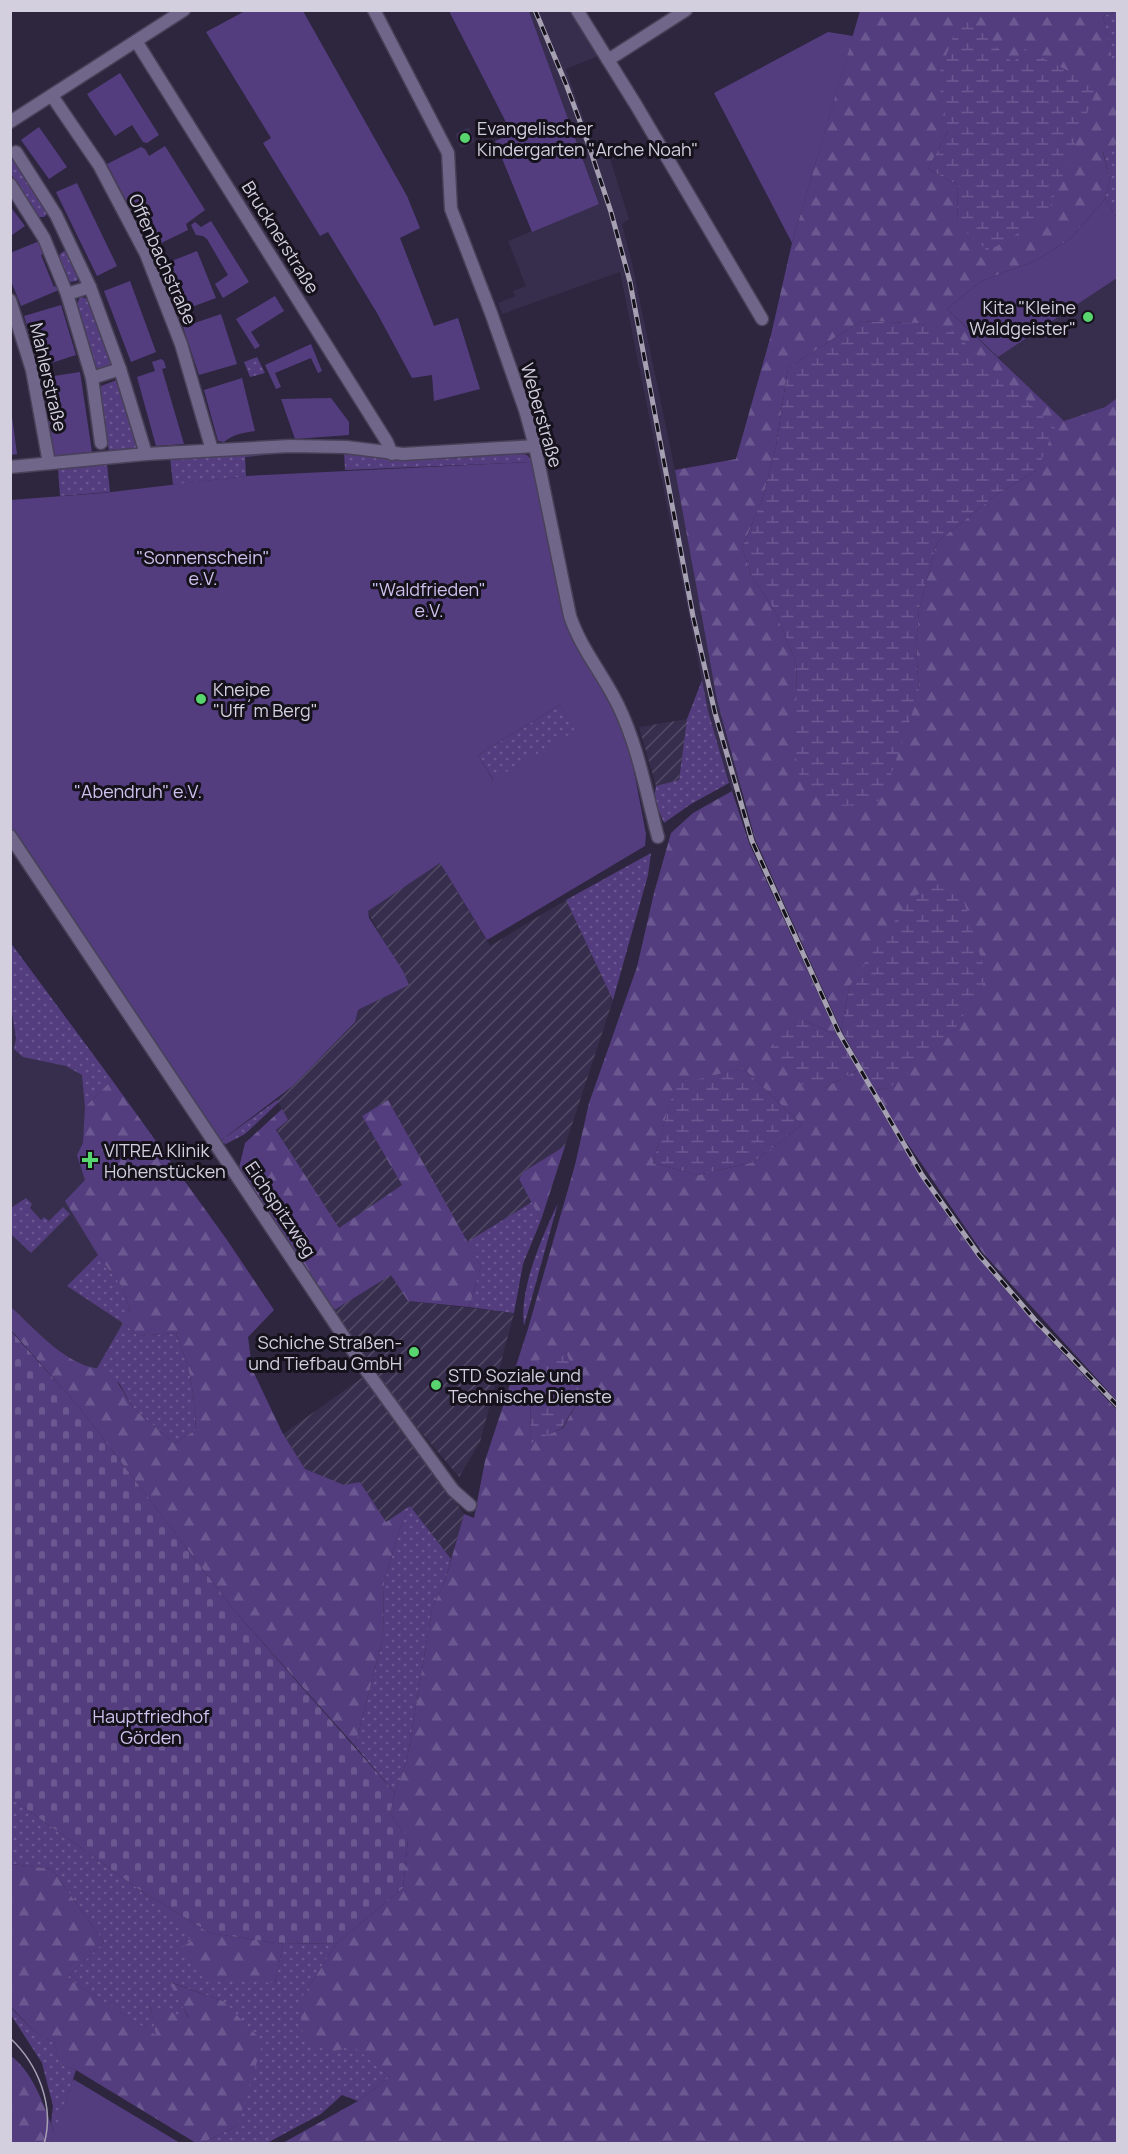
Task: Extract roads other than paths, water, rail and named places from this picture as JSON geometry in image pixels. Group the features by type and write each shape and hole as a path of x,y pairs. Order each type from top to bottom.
{"street":[{"path":"11,121 184,10"},
{"name":"Weberstraße","path":"374,10 448,153 451,209 525,411 535,446 570,616 577,636 617,703 634,744 658,837"},
{"path":"577,10 762,318"},
{"path":"608,60 686,10"},
{"name":"Brucknerstraße","path":"136,41 376,424 392,454"},
{"name":"Offenbachstraße","path":"52,96 99,165 146,254 181,344 212,450"},
{"path":"16,152 58,218 90,287 120,369 146,454"},
{"path":"10,184 39,228 67,294 92,378 101,443"},
{"path":"39,228 58,218"},
{"path":"67,294 90,287"},
{"name":"Mahlerstraße","path":"10,300 34,376 49,463"},
{"path":"92,378 120,369"},
{"path":"10,467 146,454 291,446 346,447 392,454 535,446"},
{"name":"Eichspitzweg","path":"10,836 366,1370 453,1490 471,1505"}],"tram line":[{"path":"10,2038 29,2060 42,2087 47,2115 44,2144"}],"railway":[{"path":"535,10 589,146 611,212 630,282 693,616 715,713 752,841 839,1033 922,1175 979,1255 1035,1320 1118,1406"}],"place":[{"name":"Evangelischer Kindergarten \"Arche Noah\"","path":"465,138"},
{"name":"Kita \"Kleine Waldgeister\"","path":"1088,317"},
{"name":"Kneipe \"Uff´m Berg\"","path":"201,699"},
{"name":"VITREA Klinik Hohenstücken","path":"90,1160"},
{"name":"Schiche Straßen- und Tiefbau GmbH","path":"414,1352"},
{"name":"STD Soziale und Technische Dienste","path":"436,1385"}],"park label":[{"name":"\"Sonnenschein\" e.V.","path":"203,567"},
{"name":"\"Waldfrieden\" e.V.","path":"429,599"},
{"name":"\"Abendruh\" e.V.","path":"138,791"},
{"name":"Hauptfriedhof Görden","path":"151,1726"}]}
